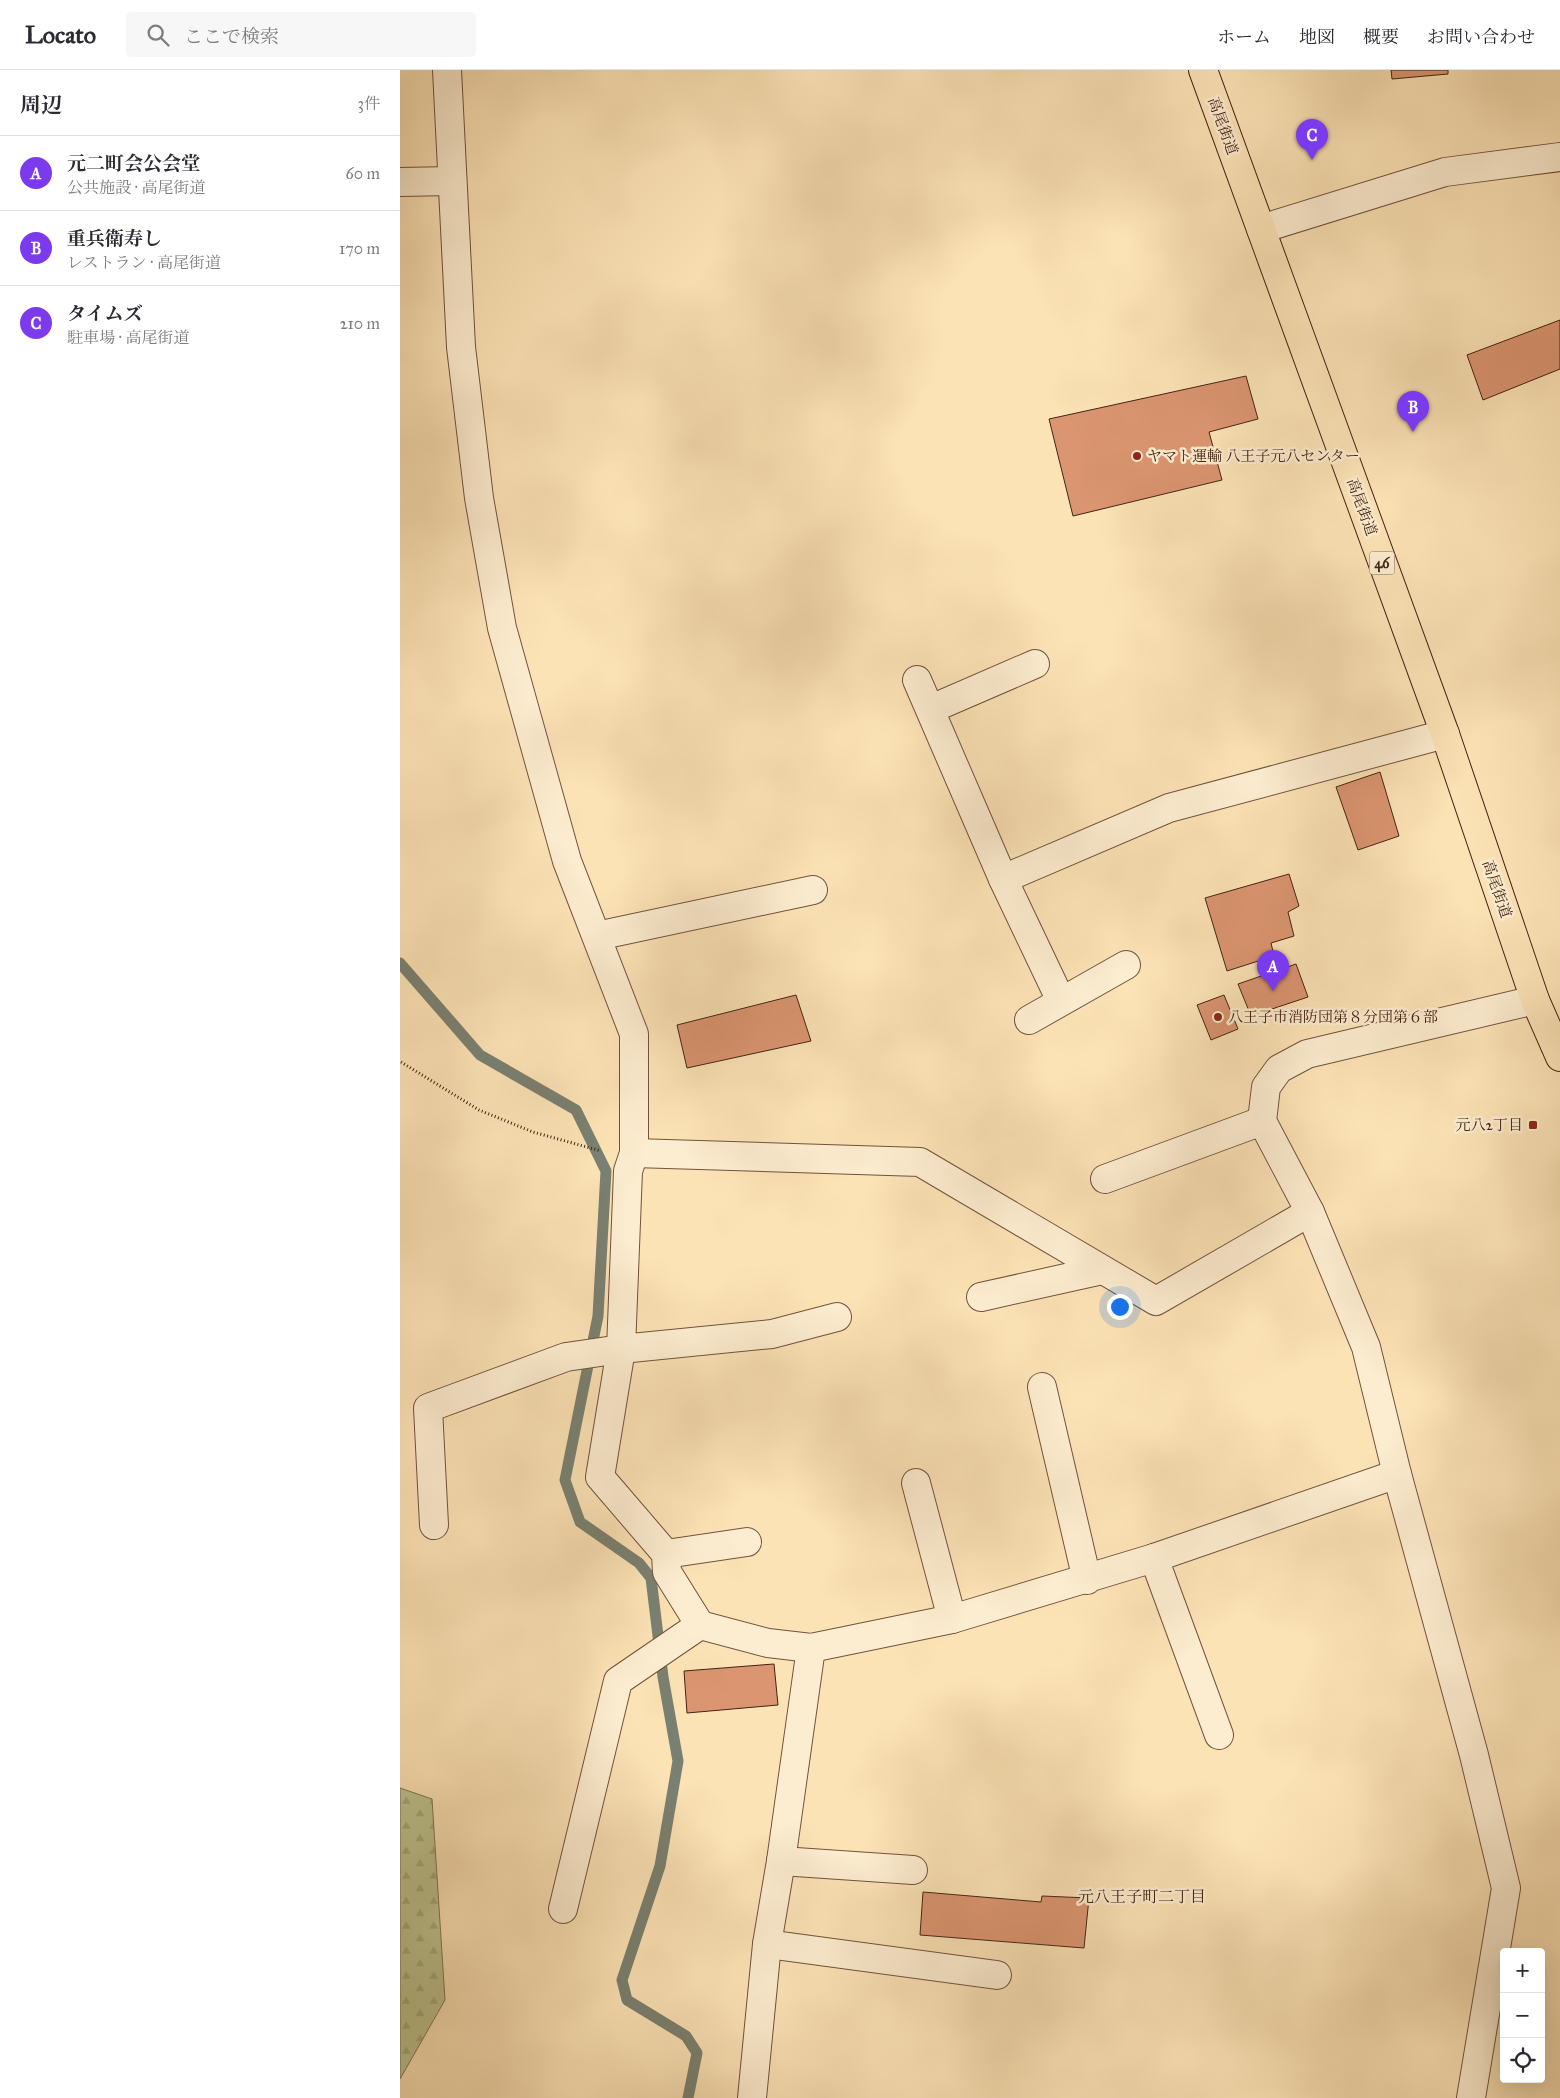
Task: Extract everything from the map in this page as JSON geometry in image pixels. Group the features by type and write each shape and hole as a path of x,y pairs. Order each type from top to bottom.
{"main road":[{"name":"高尾街道","path":"1203,70 1445,734 1535,1000 1560,1057"}],"street":[{"path":"447,70 462,356 478,498 502,628 567,861 634,1034 622,1153 628,1170 600,1476 666,1554 667,1572 700,1625 768,1642 811,1648 952,1619 1087,1580 1397,1474"},
{"path":"1261,229 1445,172 1560,157"},
{"path":"400,182 452,181"},
{"path":"931,709 1035,664"},
{"path":"917,680 1003,879 1061,1000"},
{"path":"1003,879 1169,808 1445,734"},
{"path":"597,936 813,890"},
{"path":"1029,1020 1061,1000 1126,966"},
{"path":"1472,2098 1506,1888 1474,1755 1397,1474 1366,1347 1310,1212 1262,1121 1266,1087 1278,1068 1307,1054 1535,1000"},
{"path":"1105,1179 1262,1121"},
{"path":"622,1153 920,1162 1156,1301 1310,1212"},
{"path":"981,1297 1102,1270"},
{"path":"434,1525 428,1408 566,1357 613,1350 772,1334 837,1317"},
{"path":"1042,1387 1087,1580"},
{"path":"916,1483 952,1619"},
{"path":"666,1554 747,1542"},
{"path":"1154,1558 1219,1736"},
{"path":"563,1909 618,1681 700,1625"},
{"path":"752,2098 767,1944 781,1861 811,1648"},
{"path":"781,1861 913,1870"},
{"path":"767,1944 997,1975"}],"path":[{"path":"401,1062 479,1110 534,1132 581,1146 622,1153"}],"green space":[{"path":"400,1788 432,1799 445,2000 400,2079"}],"building":[{"path":"1391,70 1448,70 1448,74 1392,79"},
{"path":"1560,320 1560,369 1483,400 1467,355"},
{"name":"ヤマト運輸 八王子元八センター","path":"1246,376 1258,419 1209,432 1222,480 1073,516 1049,419"},
{"path":"1380,772 1399,836 1358,850 1336,787"},
{"path":"1289,874 1299,906 1288,912 1294,936 1271,943 1274,956 1227,971 1205,898"},
{"path":"1296,964 1308,997 1251,1016 1238,984"},
{"path":"796,995 811,1041 687,1068 677,1025"},
{"name":"八王子市消防団第８分団第６部","path":"1224,995 1238,1029 1211,1040 1197,1005"},
{"path":"774,1664 778,1705 687,1713 684,1671"},
{"path":"923,1892 1041,1902 1042,1896 1089,1898 1084,1948 920,1935"}],"waterway":[{"path":"400,963 480,1055 576,1110 606,1171 598,1316 565,1480 580,1522 639,1563 651,1578 663,1677 678,1761 660,1866 622,1980 627,2000 686,2036 697,2053 688,2098"}],"place":[{"name":"タイムズ","path":"1312,160"},
{"name":"重兵衛寿し","path":"1413,432"},
{"name":"ヤマト運輸 八王子元八センター","path":"1137,456"},
{"name":"元二町会公会堂","path":"1273,991"},
{"name":"八王子市消防団第８分団第６部","path":"1218,1017"},
{"name":"元八2丁目","path":"1533,1125"}],"district":[{"name":"元八王子町二丁目","path":"1142,1896"}]}
